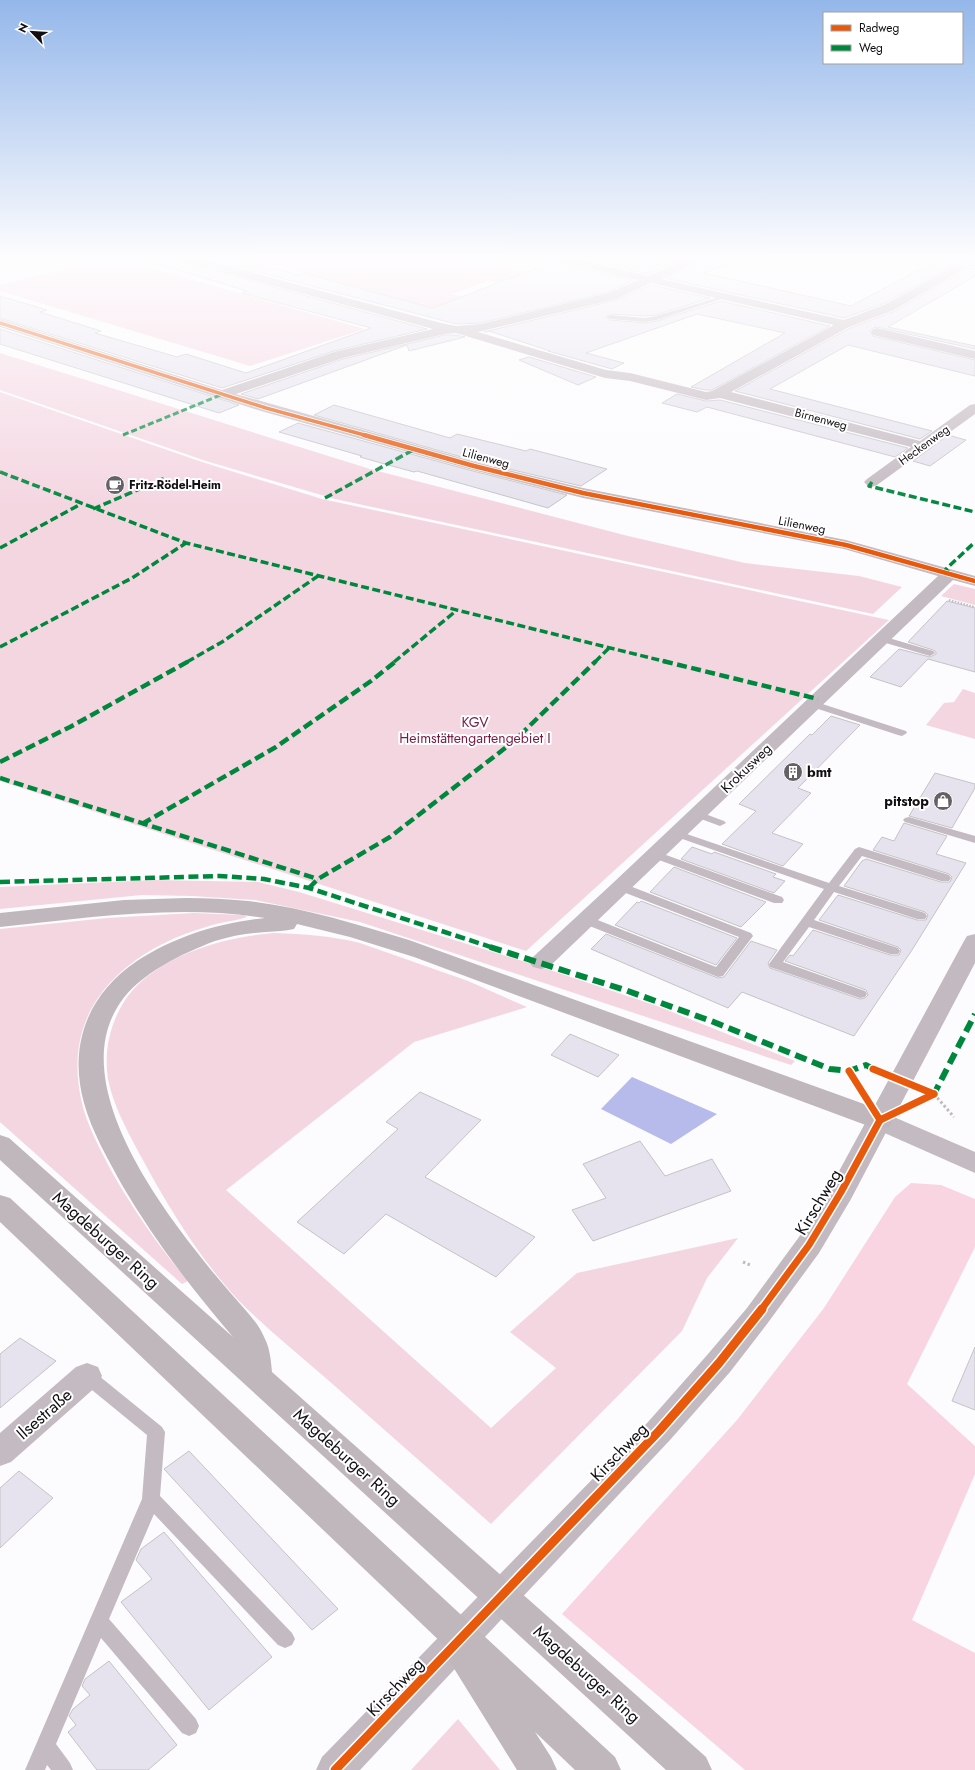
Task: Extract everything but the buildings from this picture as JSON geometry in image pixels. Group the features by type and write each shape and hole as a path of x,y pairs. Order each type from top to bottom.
{"highway":[{"path":"0,920 136,907 206,906 236,907 272,912 349,929 422,952 502,980 880,1120"},
{"path":"258,1376 250,1336 211,1291 181,1253 138,1188 114,1145 95,1097 91,1059 93,1036 96,1024 107,1003 124,983 154,960 191,942 228,930 255,925 303,925 349,929"},
{"name":"Magdeburger Ring","path":"0,1145 694,1770"},
{"path":"0,1205 602,1770"},
{"path":"445,1623 538,1770"}],"main road":[{"name":"Kirschweg","path":"334,1770 659,1431 719,1363 757,1316 808,1245 825,1218 880,1120 975,941"}],"street":[{"name":"Lilienweg","path":"55,341 223,394 413,450 546,484 621,501 838,544 975,581"},
{"path":"223,394 326,359 401,341"},
{"path":"495,341 609,375 640,379 703,396 711,396 719,393 815,341"},
{"path":"914,341 975,355"},
{"name":"Birnenweg","path":"719,393 923,446"},
{"name":"Heckenweg","path":"872,482 975,408"},
{"name":"Krokusweg","path":"541,962 678,834 697,814 737,780 813,704 950,574"},
{"path":"880,1120 975,1162"},
{"name":"Ilsestraße","path":"0,1452 87,1376"}],"lane":[{"path":"882,638 930,653"},
{"path":"813,704 902,733"},
{"path":"697,814 720,823"},
{"path":"909,820 975,840"},
{"path":"678,834 802,878 921,916"},
{"path":"860,994 775,964 859,851 944,878"},
{"path":"655,855 778,900"},
{"path":"586,920 718,973 747,936 622,887"},
{"path":"807,922 894,952"},
{"path":"35,1770 151,1499 156,1432 87,1376"},
{"path":"151,1499 285,1639"},
{"path":"99,1622 189,1726"},
{"path":"45,1746 63,1770"}],"path":[{"path":"928,1098 934,1094 954,1117"},
{"path":"743,1262 750,1265"}],"green space":[{"path":"165,341 329,341 250,366"},
{"path":"0,353 370,469 628,536 745,563 859,576 902,587 873,614 335,499 206,461 0,390"},
{"name":"KGV Heimstättengartengebiet I","path":"0,392 202,462 322,499 889,620 526,951 0,781"},
{"path":"954,584 975,589 975,605 941,596"},
{"path":"963,689 975,693 975,739 926,725 944,703 954,702"},
{"path":"155,880 258,882 299,892 532,964 657,1006 795,1061 791,1065 360,922 255,900 192,896 142,895 0,909 0,887"},
{"path":"194,913 244,915 247,917 211,925 177,937 153,949 133,962 115,977 101,994 90,1012 82,1031 78,1052 78,1075 81,1099 86,1118 94,1137 113,1174 139,1216 157,1242 188,1281 182,1284 0,1122 0,929 107,918"},
{"path":"274,933 318,936 360,943 468,981 527,1007 414,1042 226,1190 491,1428 556,1368 510,1332 577,1273 738,1238 707,1278 682,1331 491,1524 239,1301 210,1267 172,1211 134,1144 113,1098 108,1079 107,1050 114,1023 122,1005 134,988 150,974 189,952 232,939"},
{"path":"458,1719 500,1770 411,1770"}],"shaded area":[{"path":"911,1183 941,1185 975,1199 975,1247 907,1384 975,1446 975,1474 912,1620 975,1653 975,1770 745,1770 562,1614 737,1420 824,1308 895,1197"}],"water":[{"path":"632,1077 717,1114 671,1144 601,1109"}],"marked path":[{"path":"123,435 223,394"},
{"path":"325,498 413,450"},
{"path":"0,472 186,543 818,699"},
{"path":"93,509 165,478"},
{"path":"872,482 869,486 975,512"},
{"path":"0,548 81,504"},
{"path":"950,574 946,569 975,542"},
{"path":"0,647 132,578 186,543"},
{"path":"0,762 70,727 222,642 318,576"},
{"path":"142,824 276,747 371,681 457,610"},
{"path":"309,888 318,879 390,837 513,742 609,648"},
{"path":"0,778 318,879"},
{"path":"0,882 219,876 253,877 287,882 625,990 711,1021 830,1069 849,1071 866,1065 875,1070"},
{"path":"932,1094 934,1094 975,1014"}],"cycle path":[{"path":"55,341 266,408 474,466 583,493 846,545 975,581"},
{"path":"873,1069 934,1094"},
{"path":"849,1071 880,1120"},
{"path":"880,1120 934,1094"},
{"path":"335,1770 659,1431 719,1363 757,1316 809,1245 841,1192 880,1120"}],"place":[{"name":"Fritz-Rödel-Heim","path":"115,485"},
{"name":"bmt","path":"793,772"},
{"name":"pitstop","path":"943,801"}]}
